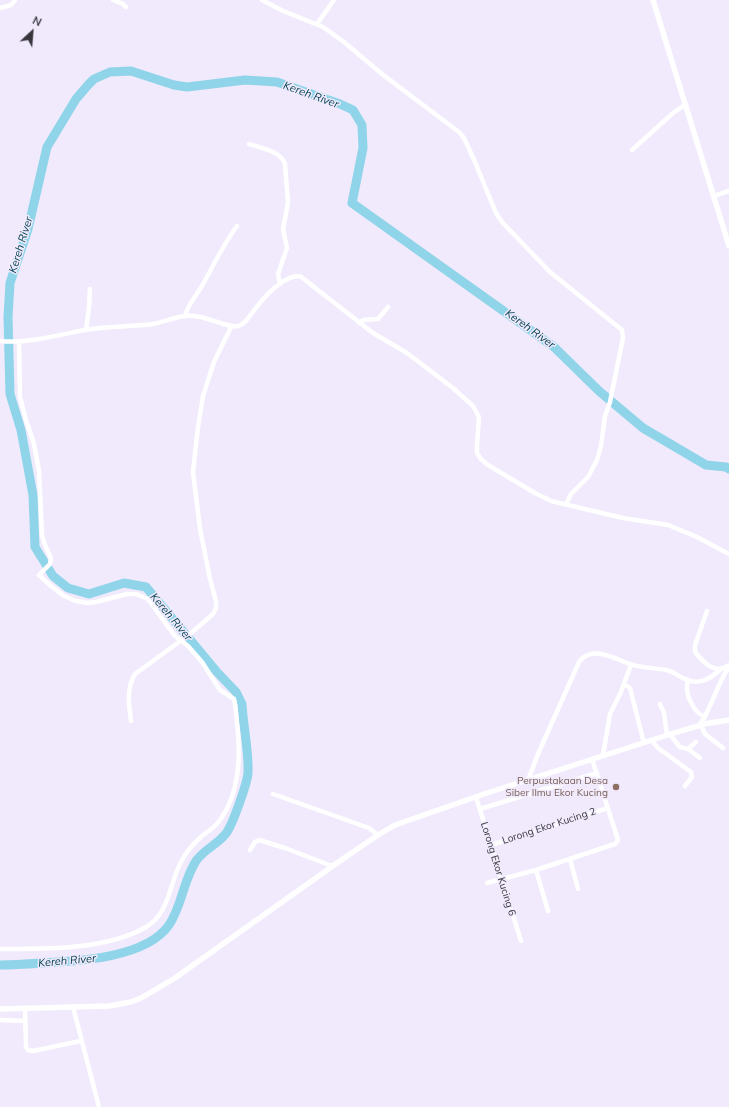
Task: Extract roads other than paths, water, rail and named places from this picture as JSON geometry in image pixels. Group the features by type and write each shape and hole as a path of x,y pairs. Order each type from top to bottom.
{"street":[{"path":"0,8 11,5 15,0"},
{"path":"113,0 123,4 126,7"},
{"path":"262,0 283,11 317,24 333,34 382,74 460,133 475,162 496,213 502,222 550,272 622,330 623,338 610,402 605,416 601,446 596,462 588,477 572,494 566,504"},
{"path":"317,24 334,0"},
{"path":"653,0 729,246"},
{"path":"632,150 673,113 686,104"},
{"path":"249,144 278,155 285,164 288,202 283,229 287,248 278,274 280,284"},
{"path":"714,196 729,191"},
{"path":"185,316 189,306 229,237 237,226"},
{"path":"0,341 13,342 86,330 153,324 185,316 199,316 231,327 239,326 243,324 263,299 280,284 293,277 300,276 359,323 407,353 453,388 473,406 480,417 477,450 481,460 551,501 623,518 668,525 698,537 729,554"},
{"path":"86,330 90,308 90,288"},
{"path":"359,323 363,320 378,318 388,308"},
{"path":"131,721 129,698 134,676 190,634 213,614 216,605 200,528 193,472 203,396 214,362 231,327"},
{"path":"0,949 50,948 103,943 145,928 156,919 164,908 178,867 187,852 220,820 234,790 238,775 239,739 235,700 220,690 202,662 183,640 174,635 148,599 143,596 127,594 96,602 88,603 76,601 64,596 39,575 50,564 51,556 46,548 42,534 39,471 34,444 20,397 19,341"},
{"path":"707,611 694,651 712,668 721,669"},
{"path":"528,780 547,733 581,659 588,655 603,654 631,665 668,670 688,681 709,680 721,669 729,665"},
{"path":"603,755 608,722 631,665"},
{"path":"700,725 729,665"},
{"path":"688,681 687,687 692,706 705,717"},
{"path":"624,684 630,688 644,743"},
{"path":"660,704 664,713 669,734 680,747 688,748 700,758"},
{"path":"0,1009 118,1005 131,1002 146,996 201,960 332,866 378,835 401,822 669,734 700,725 728,721"},
{"path":"700,725 705,734 723,748"},
{"path":"652,740 658,748 691,772 692,776 685,786"},
{"path":"688,748 696,742"},
{"path":"487,883 536,870 616,844 618,842 592,759"},
{"path":"480,809 597,773"},
{"path":"273,794 369,828 378,835"},
{"name":"Lorong Ekor Kucing 6","path":"476,797 521,940"},
{"name":"Lorong Ekor Kucing 2","path":"491,845 608,808"},
{"path":"250,850 255,842 259,840 332,866"},
{"path":"570,859 578,889"},
{"path":"536,870 548,911"},
{"path":"73,1007 99,1107"},
{"path":"25,1008 26,1048 30,1051 81,1041"},
{"path":"0,1020 25,1021"}],"waterway":[{"name":"Kereh River","path":"0,965 74,961 111,956 145,945 158,936 169,925 173,918 188,877 196,861 203,853 224,836 230,827 248,773 248,756 242,704 236,692 216,671 146,587 124,583 89,594 68,588 53,576 35,547 33,495 21,430 10,394 8,317 10,283 28,229 47,147 76,99 94,79 110,72 131,71 174,85 187,87 245,80 277,82 353,110 362,125 363,148 352,203 554,347 599,391 643,428 706,465 726,467 729,469"}],"place":[{"name":"Perpustakaan Desa Siber Ilmu Ekor Kucing","path":"616,787"}]}
